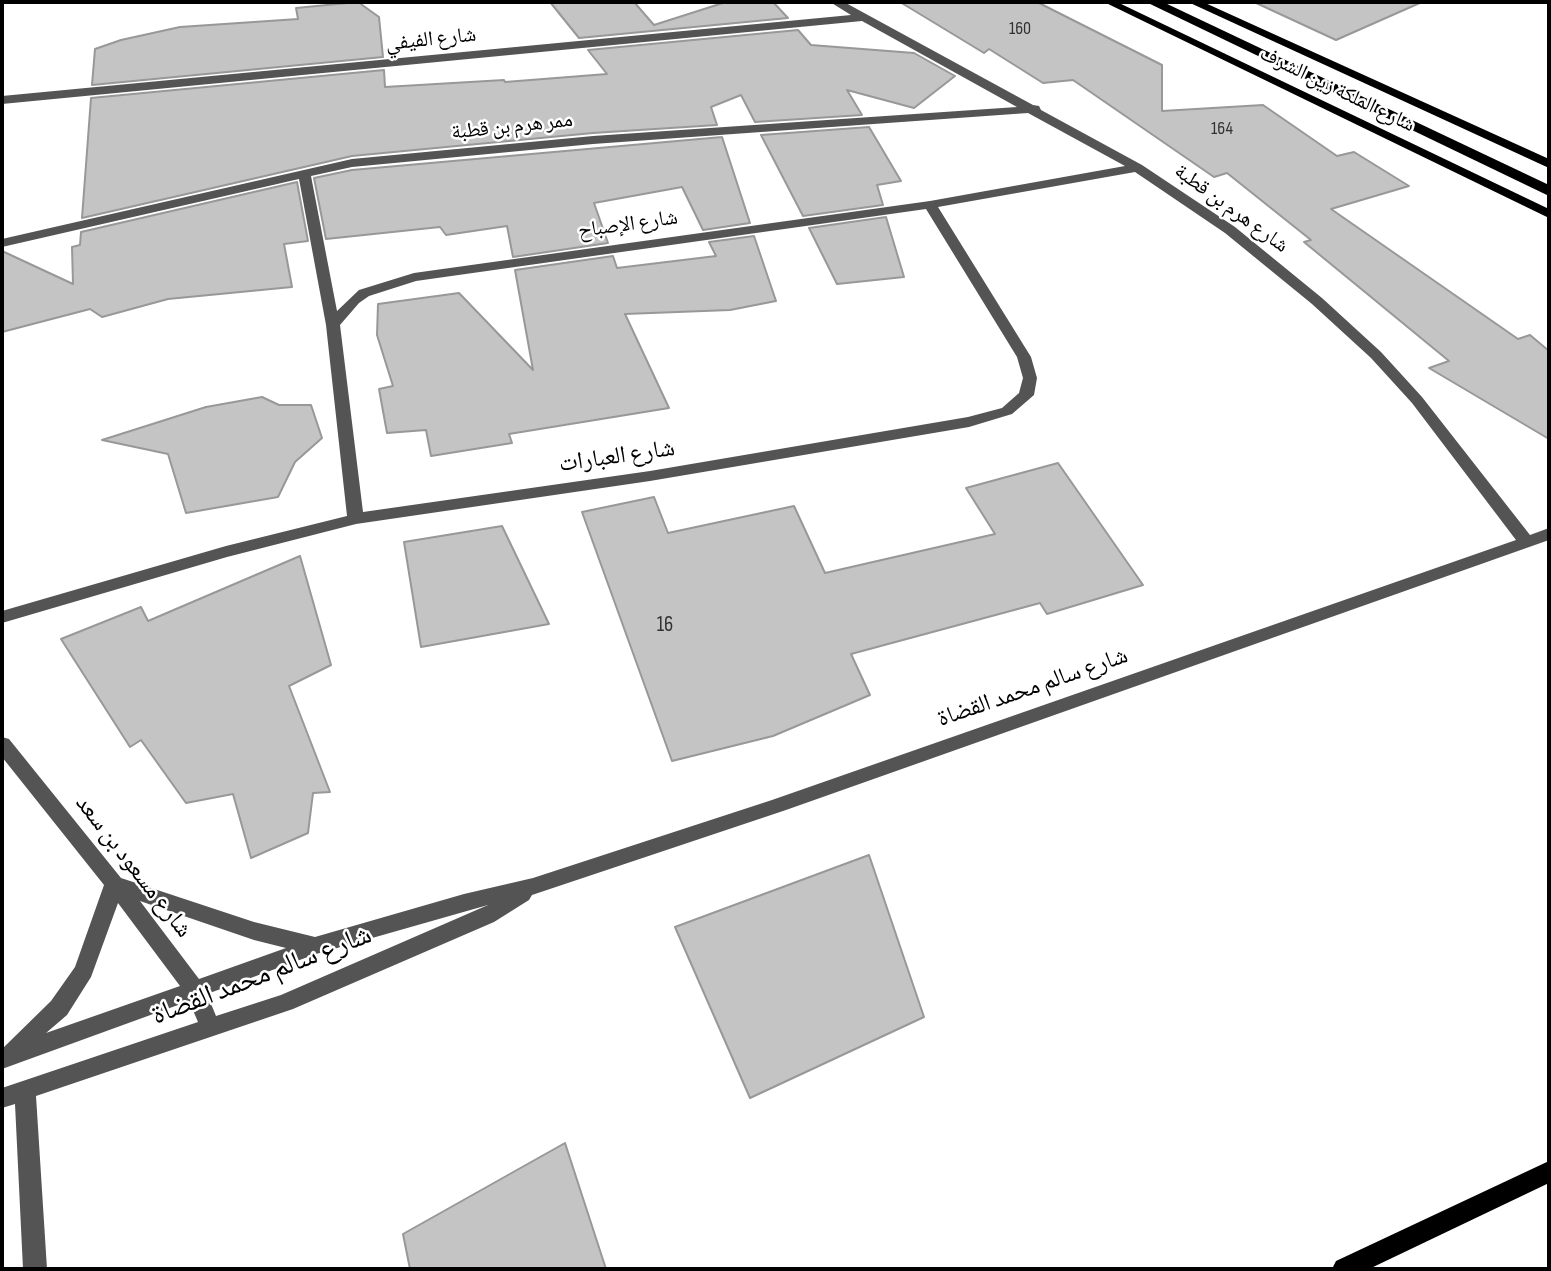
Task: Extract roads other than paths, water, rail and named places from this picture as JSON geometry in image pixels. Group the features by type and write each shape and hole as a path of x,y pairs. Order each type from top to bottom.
{"highway":[{"path":"1153,2 1549,191"}],"main road":[{"name":"شارع الملكة زين الشرف","path":"1109,2 1549,214"},
{"name":"شارع الملكة زين الشرف","path":"1194,2 1549,164"},
{"path":"1344,1269 1549,1172"}],"street":[{"name":"شارع هرم بن قطبة","path":"836,2 1137,168 1230,230 1317,301 1376,355 1417,401 1526,541"},
{"name":"شارع الفيفي","path":"2,100 864,17"},
{"name":"ممر هرم بن قطبة","path":"2,243 352,163 593,140 1035,110"},
{"name":"شارع الإصباح","path":"333,325 354,300 384,285 414,277 930,205 1137,168"},
{"path":"304,173 333,325 356,519"},
{"name":"شارع العبارات","path":"2,617 213,556 356,519 650,476 969,422 1007,411 1026,395 1030,378 1024,357 930,205"},
{"name":"شارع سالم محمد القضاة","path":"3,1058 315,946 464,902 533,886 804,796 1549,534"},
{"name":"شارع مسعود بن سعد","path":"2,744 194,988 211,1029"},
{"path":"3,1058 59,1009 84,971 114,884 254,931 315,946"},
{"name":"شارع سالم محمد القضاة","path":"2,1098 286,1002 487,916 533,886"},
{"path":"25,1092 35,1269"}]}
